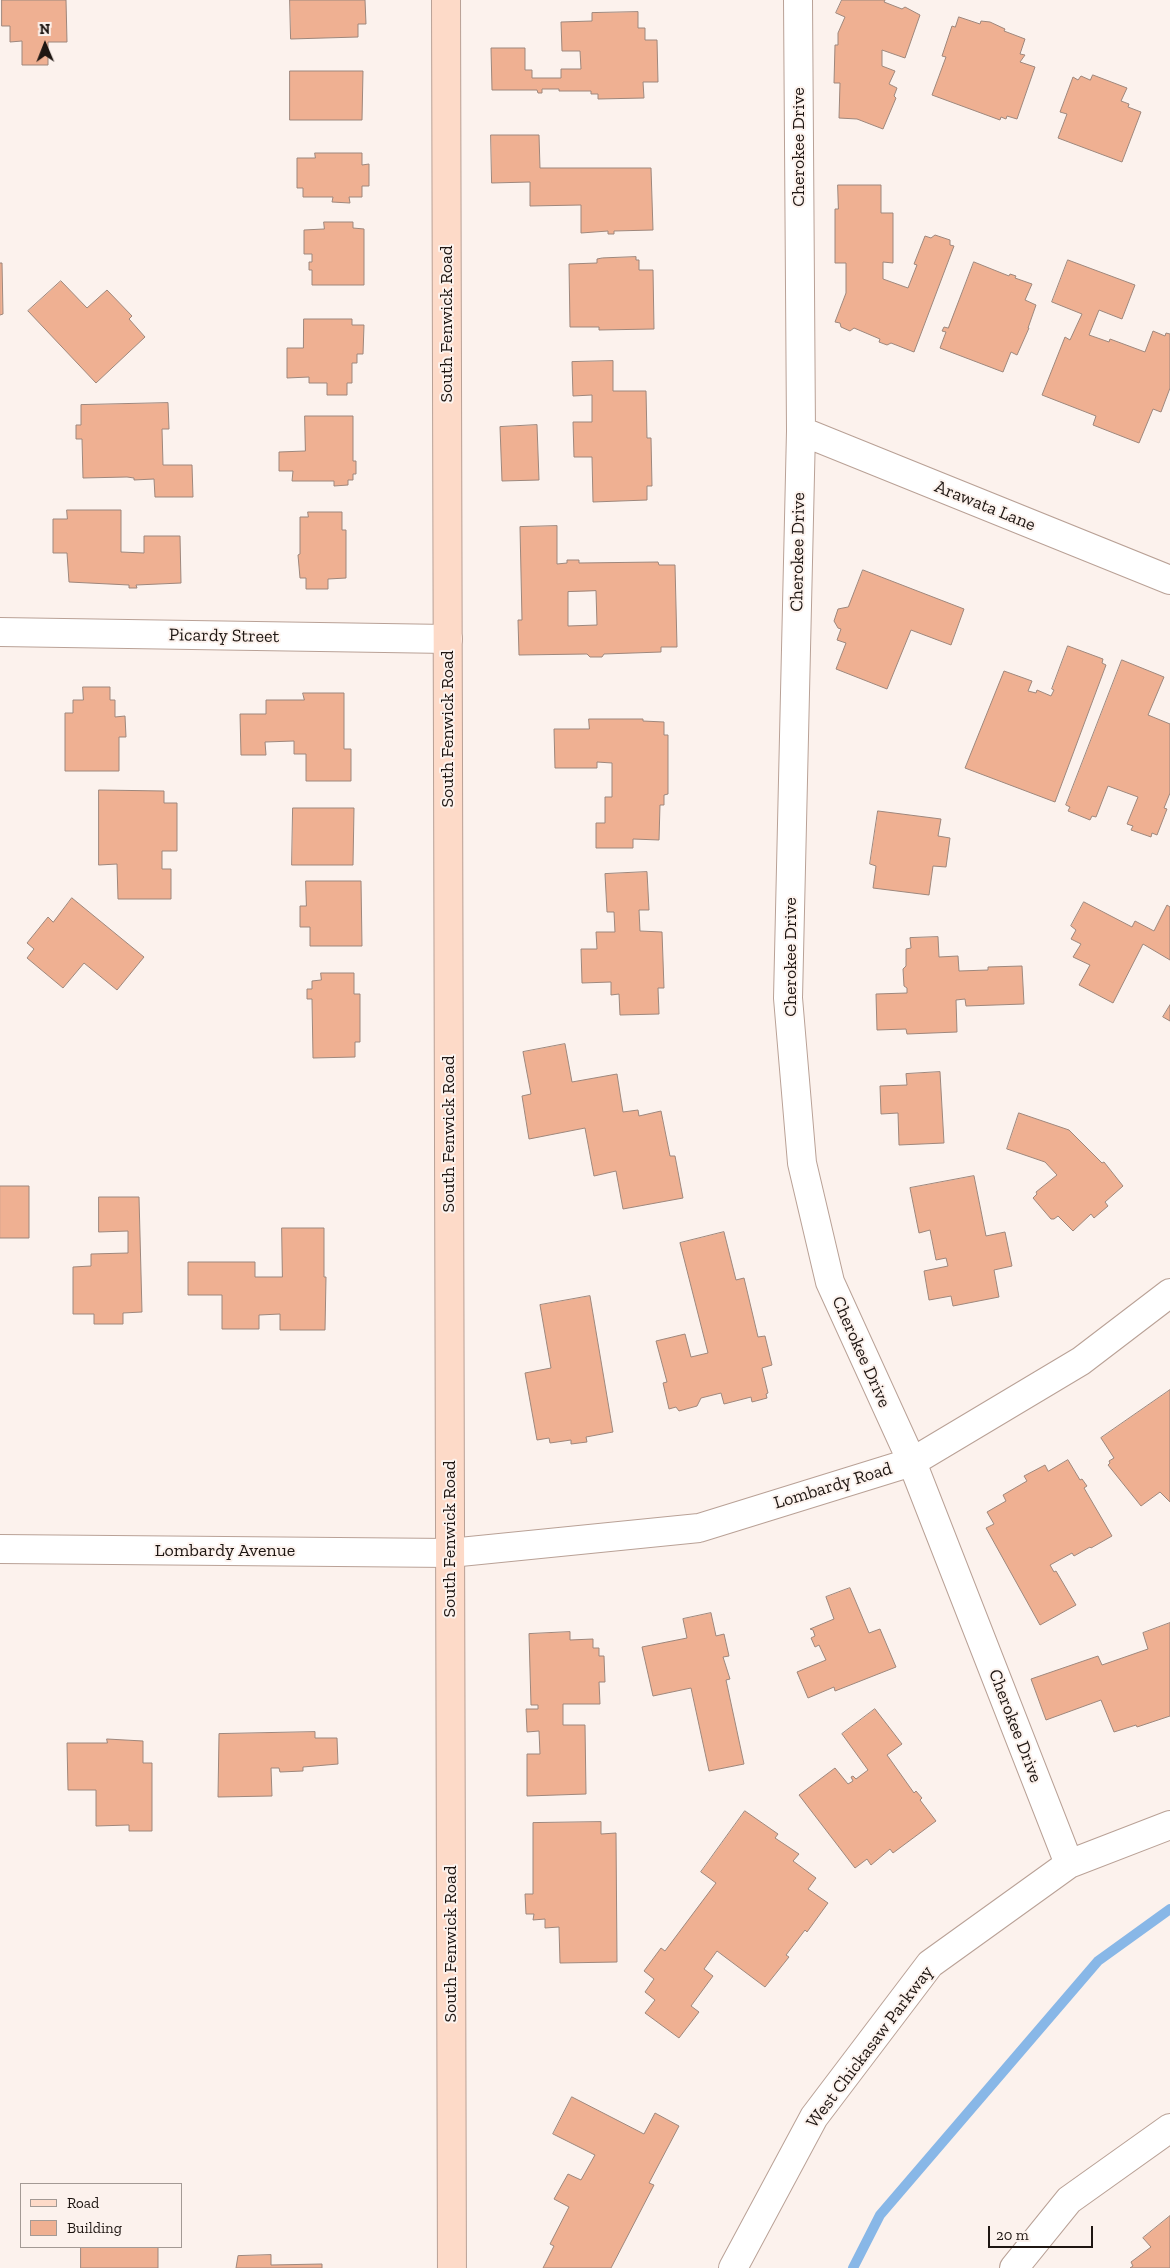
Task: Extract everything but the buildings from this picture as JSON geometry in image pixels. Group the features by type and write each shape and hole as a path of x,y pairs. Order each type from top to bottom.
{"street":[{"name":"South Fenwick Road","path":"446,0 452,2268"},
{"name":"Cherokee Drive","path":"798,0 800,431 788,998 802,1164 830,1282 912,1462 1069,1864"},
{"name":"Arawata Lane","path":"800,431 1170,580"},
{"name":"Picardy Street","path":"0,632 448,640"},
{"name":"Lombardy Road","path":"450,1553 699,1528 912,1462 1081,1361 1170,1293"},
{"name":"Lombardy Avenue","path":"0,1549 450,1553"},
{"name":"West Chickasaw Parkway","path":"733,2268 814,2117 930,1964 1069,1864 1170,1826"},
{"path":"1014,2268 1069,2200 1170,2128"}],"waterway":[{"path":"853,2268 880,2215 1098,1961 1170,1909"}]}
